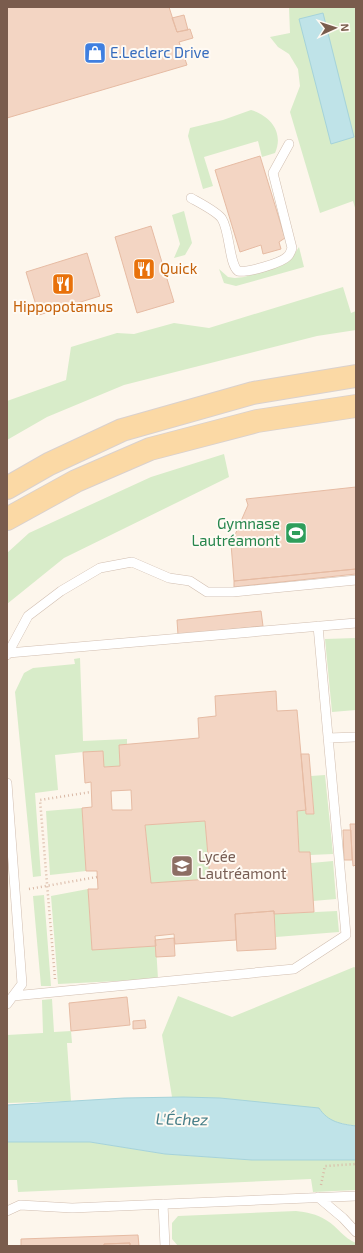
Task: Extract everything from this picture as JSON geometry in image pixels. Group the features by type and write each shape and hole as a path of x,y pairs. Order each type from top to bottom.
{"main road":[{"path":"7,488 49,464 122,430 253,392 356,376"},
{"path":"7,519 76,481 150,449 257,421 356,406"}],"lane":[{"path":"191,198 222,218 229,239 234,268 238,271 248,271 282,261 290,255 292,248 272,173 289,144"},
{"path":"8,654 28,616 61,591 100,568 132,562 168,578 190,582 207,592 233,592 356,580"},
{"path":"8,654 356,623"},
{"path":"13,996 294,969 346,936 318,626"},
{"path":"328,738 356,737"},
{"path":"7,783 22,984 7,1004"},
{"path":"7,1211 20,1205 72,1208 356,1196"},
{"path":"318,1197 343,1218 356,1232"},
{"path":"163,1204 165,1246"}],"path":[{"path":"56,992 40,800 91,792"},
{"path":"15,889 25,890 97,877"},
{"path":"318,1197 325,1166 356,1164"}],"green space":[{"path":"289,7 355,7 356,211 353,201 320,213 290,112 300,86 298,69 289,54 278,47 270,37 290,33"},
{"path":"251,110 264,116 274,126 278,139 275,153 262,157 258,141 204,157 213,186 203,189 188,136 190,128 223,120"},
{"path":"184,211 192,243 185,255 174,258 180,244 172,215"},
{"path":"299,247 304,267 236,286 224,283 219,269 228,277 244,277 273,268 291,259"},
{"path":"343,287 351,313 356,311 356,330 317,336 124,385 47,417 7,440 7,401 66,380 71,347 117,333 134,334 174,323 209,328"},
{"path":"224,454 229,477 64,558 7,604 7,553 29,533 151,477"},
{"path":"356,638 356,710 332,712 325,639"},
{"path":"80,658 83,741 127,739 127,744 119,745 120,766 104,767 83,752 55,755 58,790 35,793 41,876 33,877 15,692 24,673 33,668 75,664 74,659"},
{"path":"325,775 333,854 310,855 309,852 299,852 297,811 306,810 306,814 314,814 311,776"},
{"path":"82,808 86,871 50,875 46,811"},
{"path":"205,821 210,879 151,883 145,825"},
{"path":"333,861 336,899 313,901 311,863"},
{"path":"88,889 92,950 156,946 158,979 58,984 51,896"},
{"path":"44,895 51,986 41,986 33,896"},
{"path":"337,911 339,932 276,937 274,914"},
{"path":"354,967 356,968 356,1126 334,1122 324,1116 183,1097 172,1097 162,1035 178,996 232,1017"},
{"path":"52,999 54,1032 71,1031 72,1043 67,1043 71,1101 7,1103 7,1035 43,1033 42,1000"},
{"path":"7,1142 90,1142 165,1154 252,1160 356,1160 356,1190 313,1192 311,1179 18,1192 17,1180 7,1180"},
{"path":"296,1211 323,1218 351,1241 356,1243 356,1246 178,1246 172,1239 172,1223 178,1216"}],"water":[{"path":"323,13 354,137 331,144 299,19"},
{"name":"L'Échez","path":"124,1098 220,1098 319,1108 326,1116 335,1122 356,1126 356,1160 252,1160 165,1154 90,1142 7,1142 7,1105"}],"building":[{"name":"E.Leclerc Drive","path":"7,7 169,7 177,32 190,29 193,38 179,42 187,65 7,118"},
{"path":"184,15 188,30 177,32 172,18"},
{"path":"260,156 285,238 279,242 281,249 263,254 261,245 240,252 215,170"},
{"name":"Quick","path":"151,226 174,302 137,313 115,237"},
{"name":"Hippopotamus","path":"87,253 100,296 39,315 26,272"},
{"name":"Gymnase Lautréamont","path":"356,487 356,569 234,581 231,544 248,505 246,499"},
{"path":"356,569 356,574 234,587 234,581"},
{"path":"261,611 263,626 178,635 177,620"},
{"path":"276,691 277,711 297,710 306,810 297,811 299,852 310,852 314,912 274,914 274,911 235,914 236,940 175,944 174,934 155,936 156,946 92,950 88,889 98,889 97,871 86,871 82,808 92,807 91,782 85,783 83,752 103,751 104,767 120,766 119,745 199,738 198,718 216,716 215,696","holes":["131,790 132,810 112,810 111,791","205,821 210,879 151,883 145,825"]},
{"path":"301,754 309,754 314,814 306,814"},
{"path":"350,824 356,824 356,865 353,866"},
{"path":"343,830 351,830 352,860 344,860"},
{"path":"274,911 276,949 237,951 235,914"},
{"path":"174,938 175,956 156,957 155,940"},
{"path":"127,997 130,1025 71,1031 69,1003"},
{"path":"145,1020 146,1028 133,1029 133,1021"},
{"path":"138,1235 139,1246 130,1246 130,1243 104,1244 104,1246 21,1246 21,1239"},
{"path":"130,1243 130,1246 104,1246 104,1244"}],"place":[{"name":"E.Leclerc Drive","path":"95,53"},
{"name":"Quick","path":"144,269"},
{"name":"Hippopotamus","path":"63,284"},
{"name":"Gymnase Lautréamont","path":"296,533"},
{"name":"Lycée Lautréamont","path":"182,866"}]}
